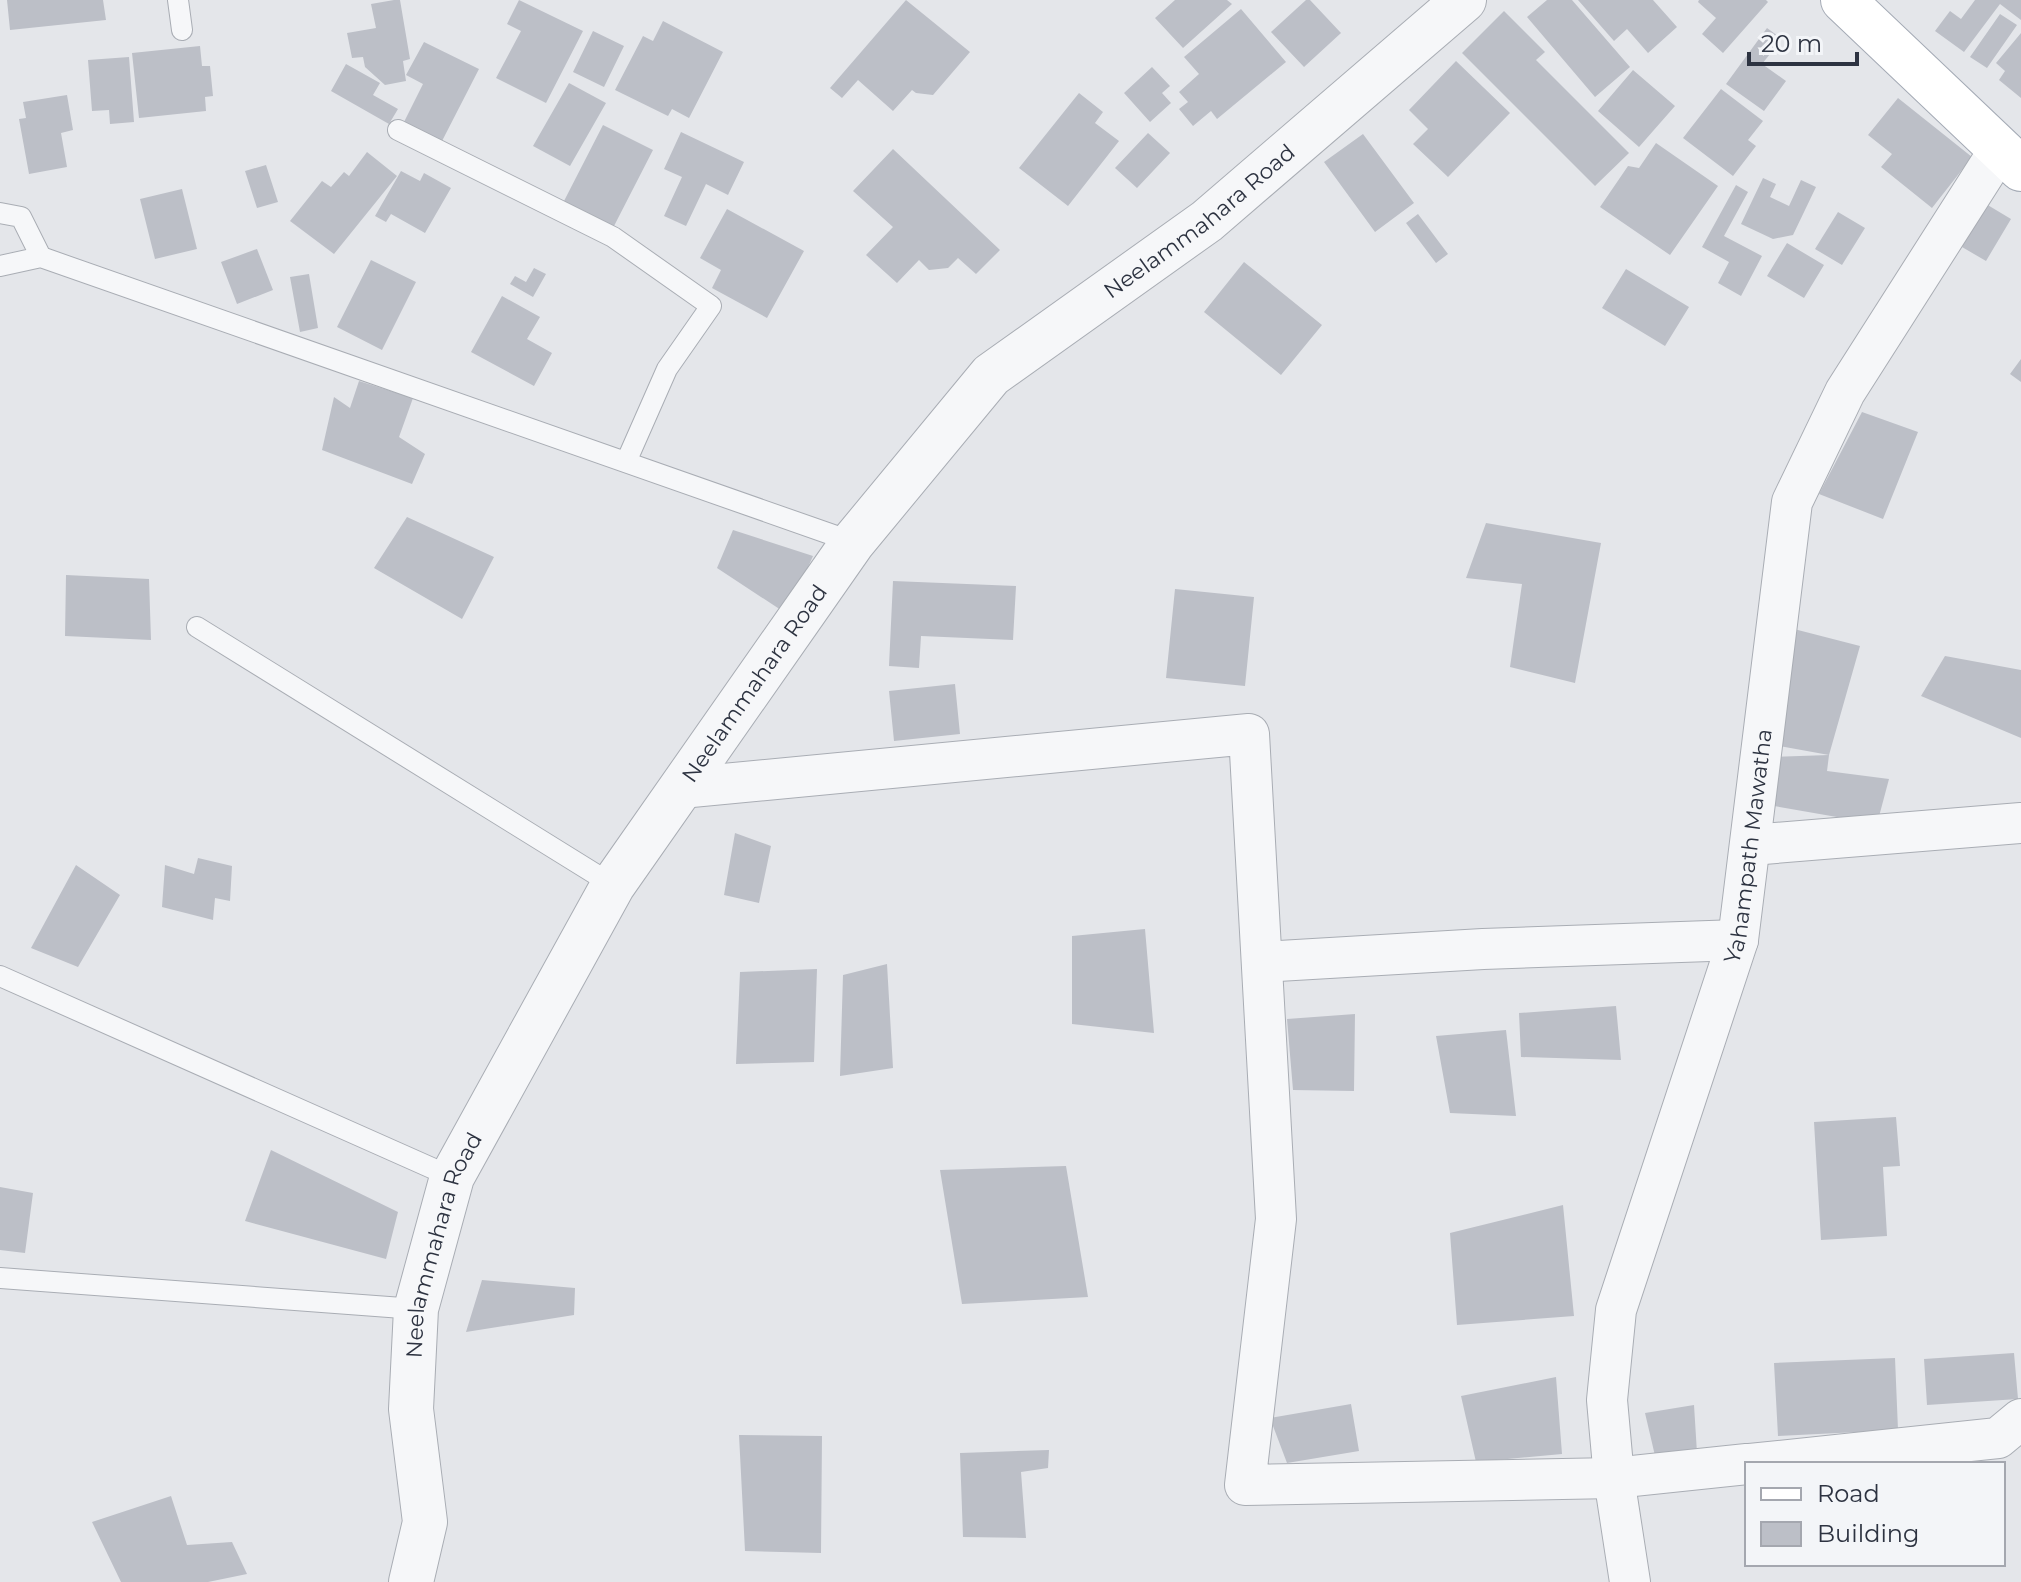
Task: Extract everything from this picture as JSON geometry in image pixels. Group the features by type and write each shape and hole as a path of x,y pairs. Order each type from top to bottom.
{"main road":[{"path":"1843,0 2010,159"}],"street":[{"name":"Neelammahara Road","path":"411,1582 425,1522 411,1409 416,1309 452,1177 613,885 853,542 991,375 1207,221 1464,0"},
{"name":"Yahampath Mawatha","path":"1630,1582 1614,1478 1607,1400 1616,1310 1738,940 1792,502 1845,392 2010,159"},
{"path":"681,788 1249,734 1276,1219 1245,1485 1614,1478 1745,1464"},
{"path":"1751,845 2021,823"},
{"path":"1262,962 1483,949 1738,940"},
{"path":"1767,1462 1998,1438 2021,1419"}],"lane":[{"path":"178,0 182,30"},
{"path":"398,130 613,237 711,306 667,369 626,462"},
{"path":"0,213 21,217 41,257"},
{"path":"0,266 41,257 853,542"},
{"path":"197,627 613,885"},
{"path":"0,976 452,1177"},
{"path":"0,1278 416,1309"}],"building":[{"path":"7,0 103,0 106,20 10,30"},
{"path":"400,0 410,59 403,61 406,81 385,85 365,67 363,57 352,58 347,33 376,28 371,4"},
{"path":"519,0 583,31 546,103 496,78 521,31 507,24"},
{"path":"906,0 970,52 933,95 912,90 893,111 858,80 842,98 830,88"},
{"path":"1175,0 1227,0 1232,4 1183,48 1155,18"},
{"path":"1306,0 1310,0 1341,33 1304,67 1271,32"},
{"path":"1547,0 1572,0 1630,67 1595,97 1527,17"},
{"path":"1578,0 1653,0 1677,27 1648,53 1627,29 1614,41"},
{"path":"1699,0 1768,2 1723,53 1702,34 1716,18"},
{"path":"1975,0 2021,0 2021,20 2000,4 1964,52 1935,31 1950,11 1961,19"},
{"path":"1241,9 1286,62 1217,119 1211,111 1193,126 1179,109 1188,102 1179,92 1199,74 1184,57"},
{"path":"1504,11 1545,52 1536,60 1629,153 1595,186 1462,53"},
{"path":"2000,14 2017,25 1987,68 1970,57"},
{"path":"663,21 723,52 689,118 672,109 668,116 615,90 643,36 653,41"},
{"path":"1767,28 1782,39 1762,64 1786,81 1764,111 1726,84"},
{"path":"593,31 624,46 604,87 573,72"},
{"path":"2021,33 2021,98 1999,80 2005,71 1996,63"},
{"path":"424,42 479,69 441,143 403,124 423,84 406,75"},
{"path":"200,46 202,66 210,66 213,96 205,97 206,111 139,118 132,53"},
{"path":"129,57 134,122 110,124 109,110 92,111 88,60"},
{"path":"1456,61 1510,113 1448,177 1413,144 1428,129 1409,110"},
{"path":"346,64 380,83 373,95 398,109 389,124 331,91"},
{"path":"1152,67 1170,86 1162,93 1171,103 1150,122 1124,93"},
{"path":"1633,70 1675,106 1639,147 1598,111"},
{"path":"569,83 606,103 570,166 533,146"},
{"path":"1721,89 1763,121 1748,140 1756,146 1733,176 1683,138"},
{"path":"1079,93 1103,112 1095,123 1119,141 1068,206 1019,168"},
{"path":"67,95 73,130 61,133 67,167 29,174 19,119 26,118 23,102"},
{"path":"1898,98 1972,157 1932,208 1881,167 1892,154 1868,135"},
{"path":"603,125 653,150 614,226 564,201"},
{"path":"681,132 744,162 728,195 706,184 686,226 664,216 682,177 664,169"},
{"path":"1148,133 1170,153 1137,188 1115,168"},
{"path":"1363,134 1414,203 1375,232 1324,162"},
{"path":"1656,143 1718,186 1670,255 1600,207 1628,166 1639,168"},
{"path":"893,149 1000,250 976,274 958,258 948,268 929,270 919,260 897,283 866,255 893,227 853,191"},
{"path":"367,152 397,176 334,254 290,221 322,181 331,187 344,172 349,176"},
{"path":"266,165 278,202 257,208 245,171"},
{"path":"401,171 420,181 424,173 451,188 425,233 391,214 386,222 375,216"},
{"path":"1763,178 1776,184 1770,197 1789,206 1801,180 1816,187 1793,235 1773,239 1741,224"},
{"path":"1736,185 1748,192 1724,236 1762,256 1741,296 1718,283 1729,262 1702,247"},
{"path":"182,189 197,249 155,259 140,199"},
{"path":"1986,204 2011,219 1986,261 1962,247"},
{"path":"727,209 804,251 767,318 712,288 721,270 700,258"},
{"path":"1838,212 1865,228 1842,265 1815,249"},
{"path":"1418,214 1448,254 1436,263 1406,223"},
{"path":"1787,243 1824,265 1804,298 1767,276"},
{"path":"257,249 273,290 237,304 221,262"},
{"path":"371,260 416,282 382,350 337,327"},
{"path":"1244,262 1322,325 1281,375 1204,312"},
{"path":"534,268 546,274 533,297 510,284 515,276 526,282"},
{"path":"1626,269 1689,307 1665,346 1602,308"},
{"path":"309,274 318,328 300,332 290,277"},
{"path":"502,296 540,317 527,339 552,353 534,386 471,352"},
{"path":"2021,359 2021,382 2010,374"},
{"path":"359,381 413,398 399,437 425,454 412,484 322,450 334,397 350,408"},
{"path":"1862,412 1918,432 1883,519 1819,494"},
{"path":"407,517 494,557 462,619 374,568"},
{"path":"1486,523 1601,543 1575,683 1510,667 1522,584 1466,578"},
{"path":"733,530 813,556 787,614 717,568"},
{"path":"66,575 149,579 151,640 65,636"},
{"path":"893,581 1016,586 1013,640 921,636 919,668 889,666"},
{"path":"1175,589 1254,597 1245,686 1166,678"},
{"path":"1794,629 1860,646 1829,755 1768,744"},
{"path":"1945,656 2021,670 2021,738 1921,696"},
{"path":"955,684 960,734 894,741 889,691"},
{"path":"1829,755 1827,771 1889,779 1877,824 1757,803 1770,757"},
{"path":"735,833 771,846 759,903 724,895"},
{"path":"198,858 232,866 230,901 215,898 213,920 162,907 165,865 194,874"},
{"path":"76,865 120,895 78,967 31,948"},
{"path":"1145,929 1154,1033 1072,1024 1072,936"},
{"path":"887,964 893,1068 840,1076 843,975"},
{"path":"817,969 814,1062 736,1064 740,972"},
{"path":"1616,1006 1621,1060 1521,1057 1519,1013"},
{"path":"1355,1014 1354,1091 1293,1090 1287,1019"},
{"path":"1506,1030 1516,1116 1450,1113 1436,1036"},
{"path":"1896,1117 1900,1166 1883,1167 1887,1236 1821,1240 1814,1122"},
{"path":"271,1150 398,1212 386,1259 245,1221"},
{"path":"1066,1166 1088,1297 962,1304 940,1170"},
{"path":"0,1187 33,1193 25,1253 0,1250"},
{"path":"1563,1205 1574,1316 1457,1325 1450,1233"},
{"path":"482,1280 575,1288 574,1315 466,1332"},
{"path":"2014,1353 2018,1399 1927,1405 1924,1359"},
{"path":"1895,1358 1898,1430 1778,1436 1774,1363"},
{"path":"1556,1377 1562,1454 1476,1462 1461,1396"},
{"path":"1351,1404 1359,1451 1287,1463 1270,1418"},
{"path":"1694,1405 1697,1453 1656,1460 1645,1413"},
{"path":"739,1435 822,1436 821,1553 745,1551"},
{"path":"1049,1450 1048,1468 1021,1472 1026,1538 963,1537 960,1453"},
{"path":"171,1496 187,1545 232,1542 247,1574 208,1582 121,1582 92,1522"}]}
